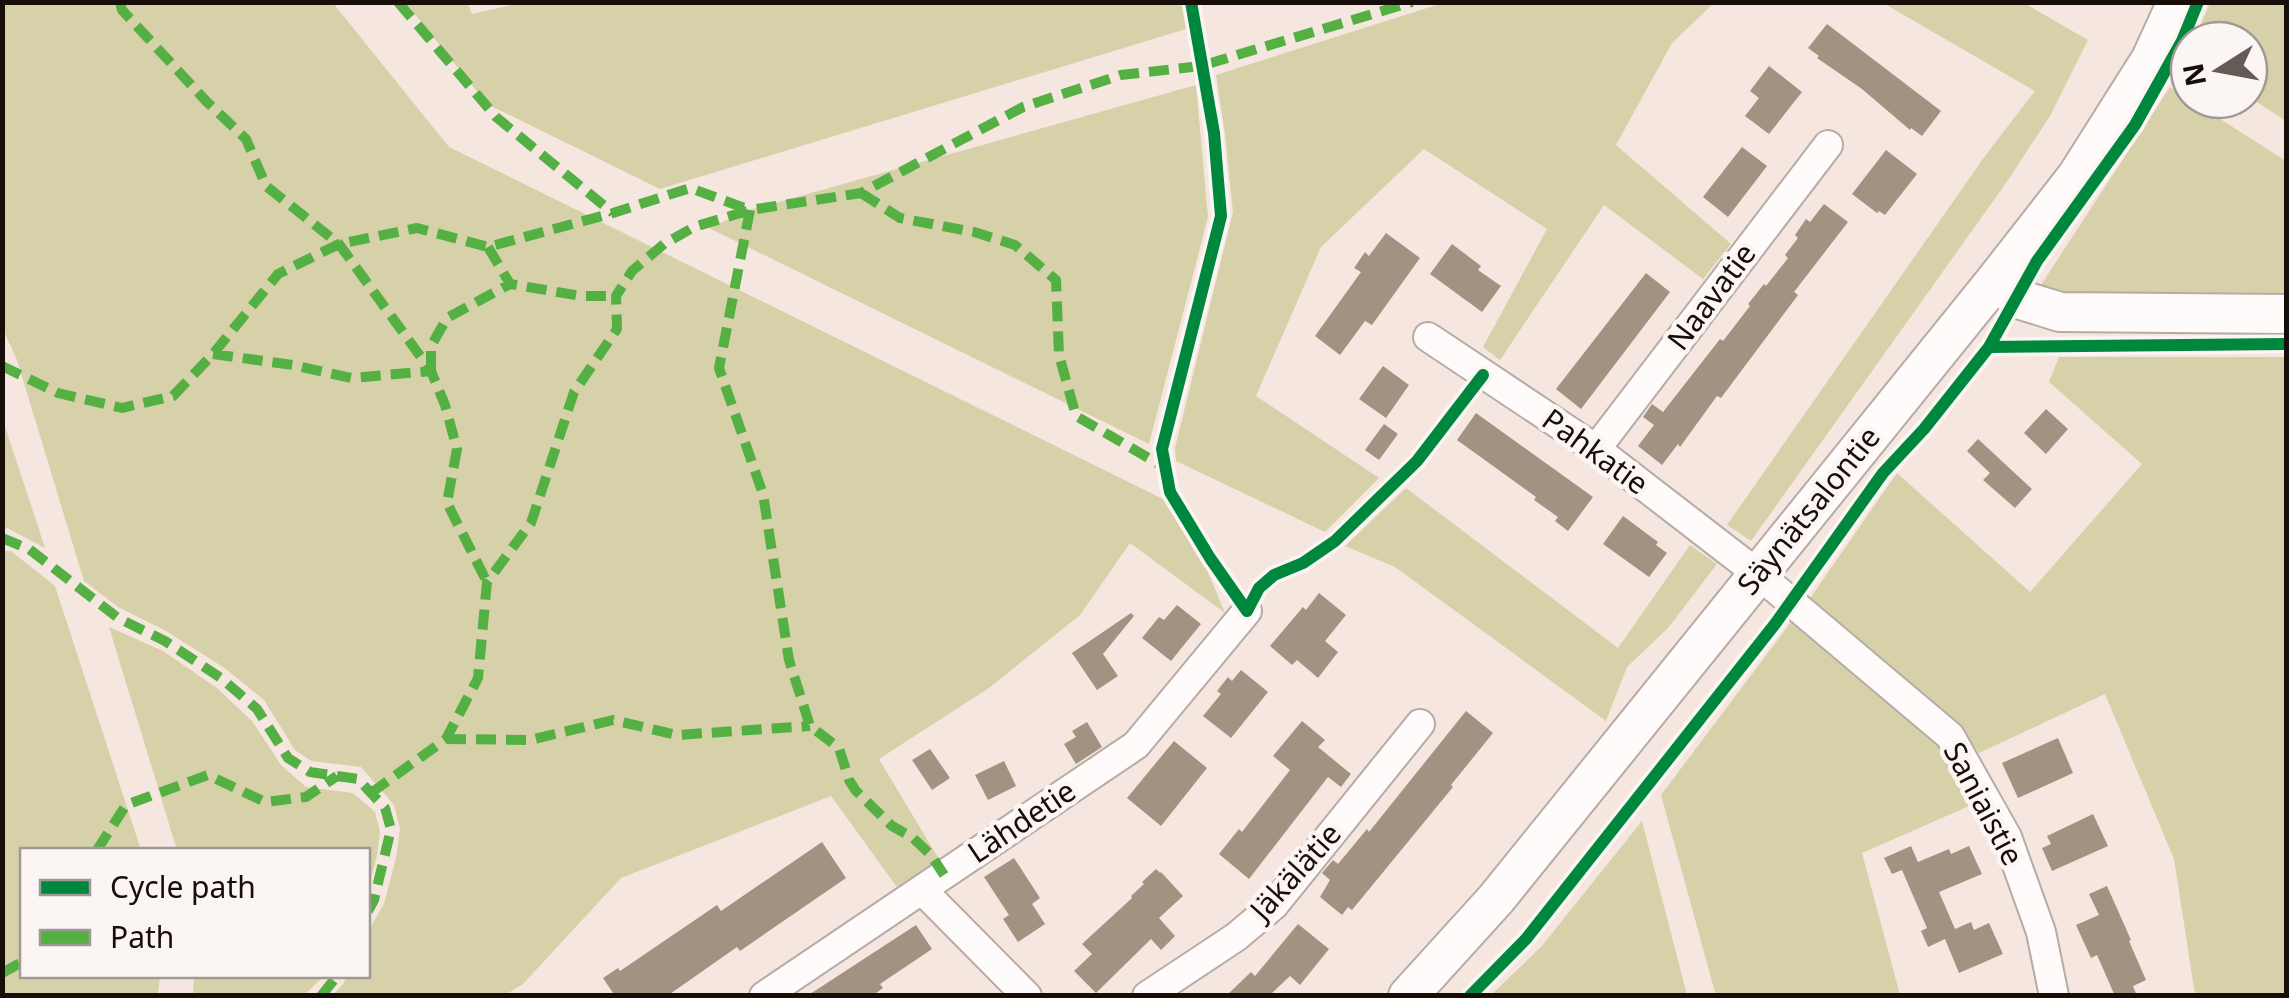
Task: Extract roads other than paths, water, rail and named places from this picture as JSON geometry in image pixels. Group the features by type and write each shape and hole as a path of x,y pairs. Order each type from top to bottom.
{"main road":[{"name":"Säynätsalontie","path":"1408,996 1496,899 2077,176 2151,59 2177,2"},
{"path":"1995,281 2018,300 2060,312 2286,314"}],"street":[{"name":"Naavatie","path":"1596,449 1828,145"},
{"name":"Pahkatie","path":"1428,337 1596,449 1758,574"},
{"name":"Saniaistie","path":"1758,574 1950,736 2007,837 2041,932 2054,996"},
{"name":"Lähdetie","path":"764,996 1136,744 1247,610"},
{"name":"Jäkälätie","path":"1147,996 1236,936 1274,904 1420,724"},
{"path":"922,890 1026,996"}]}
